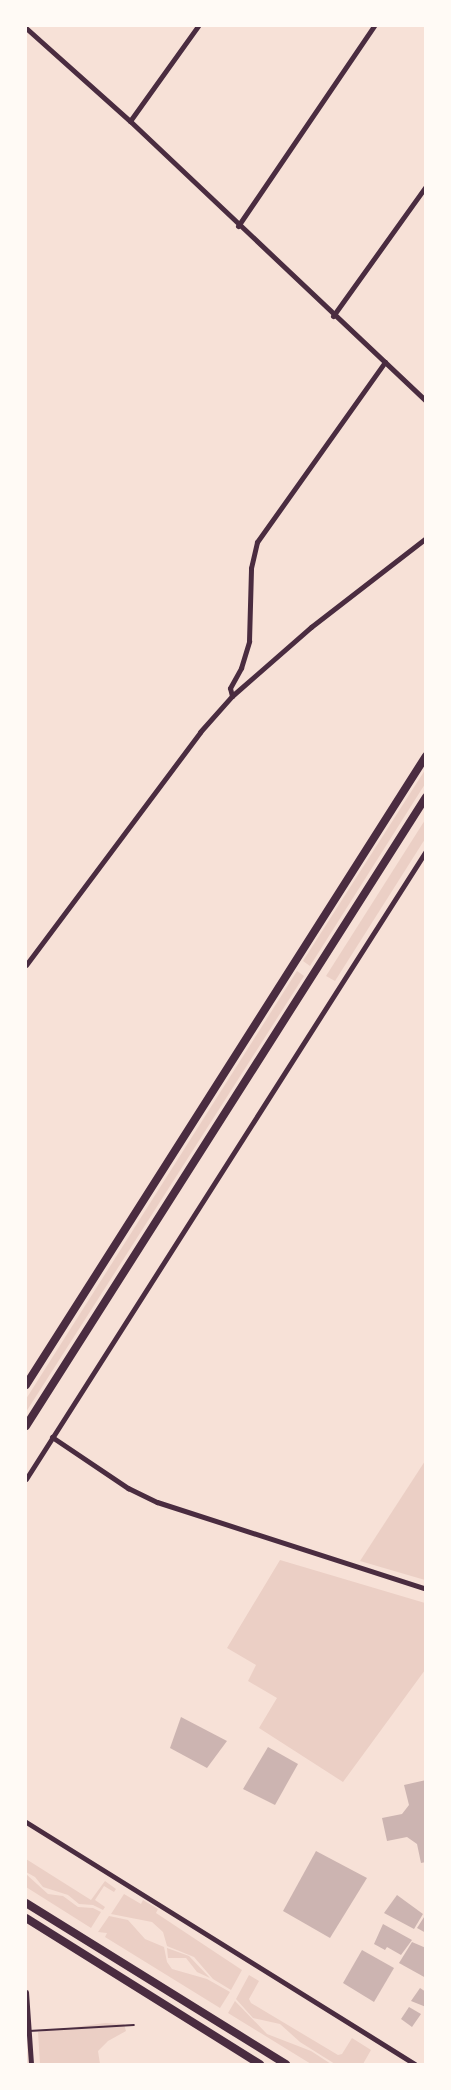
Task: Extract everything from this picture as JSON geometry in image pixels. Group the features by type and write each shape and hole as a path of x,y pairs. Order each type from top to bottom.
{"main road":[{"path":"26,1385 426,756"},
{"path":"26,1426 426,797"},
{"path":"26,1903 286,2064"},
{"path":"26,1918 260,2064"}],"street":[{"path":"130,121 198,26"},
{"path":"238,226 374,26"},
{"path":"26,28 130,121 333,316 426,401"},
{"path":"333,316 426,186"},
{"path":"232,696 230,688 241,668 249,641 251,568 257,542 385,362"},
{"path":"26,965 200,732 232,696 311,627 426,538"},
{"path":"26,1479 426,851"},
{"path":"52,1437 128,1488 157,1502 426,1589"},
{"path":"26,1822 415,2064"},
{"path":"26,1992 31,2064"}],"lane":[{"path":"28,2031 134,2025"}],"shaded area":[{"path":"425,770 425,784 310,966 303,961"},
{"path":"425,820 425,839 335,981 326,976"},
{"path":"297,971 304,976 26,1412 26,1399"},
{"path":"425,1461 426,1580 360,1561"},
{"path":"280,1560 425,1603 425,1670 343,1782 259,1728 277,1698 248,1681 256,1665 227,1648"},
{"path":"26,1859 91,1900 105,1881 116,1889 114,1892 104,1886 95,1900 105,1907 103,1910 93,1905 79,1904 68,1895 43,1887 35,1877 26,1872"},
{"path":"26,1874 48,1894 63,1896 78,1907 93,1908 101,1912 91,1928 26,1887"},
{"path":"124,1894 141,1904 143,1900 158,1909 156,1913 242,1970 231,1990 213,1979 194,1957 167,1946 163,1932 152,1922 111,1914"},
{"path":"109,1916 128,1920 145,1939 164,1947 167,1962 172,1969 207,1979 230,1992 220,2008 105,1937 107,1933 98,1932"},
{"path":"167,1948 189,1956 210,1978 197,1972 186,1958 168,1958"},
{"path":"249,1975 259,1981 249,1999 251,2003 338,2055 342,2054 352,2038 371,2050 363,2064 335,2064 300,2042 280,2024 253,2018 236,1999"},
{"path":"235,2001 267,2034 311,2051 331,2064 311,2064 228,2013"},
{"path":"105,2023 124,2024 126,2031 108,2041 98,2051 100,2064 40,2064 38,2032"}],"building":[{"path":"181,1717 227,1741 207,1768 170,1748"},
{"path":"268,1747 298,1764 275,1805 243,1789"},
{"path":"426,1780 426,1862 421,1863 417,1844 407,1837 387,1841 382,1818 402,1814 409,1805 404,1785"},
{"path":"316,1851 367,1878 330,1938 283,1911"},
{"path":"397,1895 423,1914 414,1929 384,1913"},
{"path":"426,1914 426,1933 417,1928"},
{"path":"383,1924 412,1940 401,1955 387,1947 385,1950 374,1944"},
{"path":"412,1942 426,1948 426,1978 399,1963"},
{"path":"362,1950 394,1968 374,2002 343,1983"},
{"path":"420,1988 426,1992 426,2007 411,2001"},
{"path":"409,2007 421,2014 412,2027 401,2019"}]}
